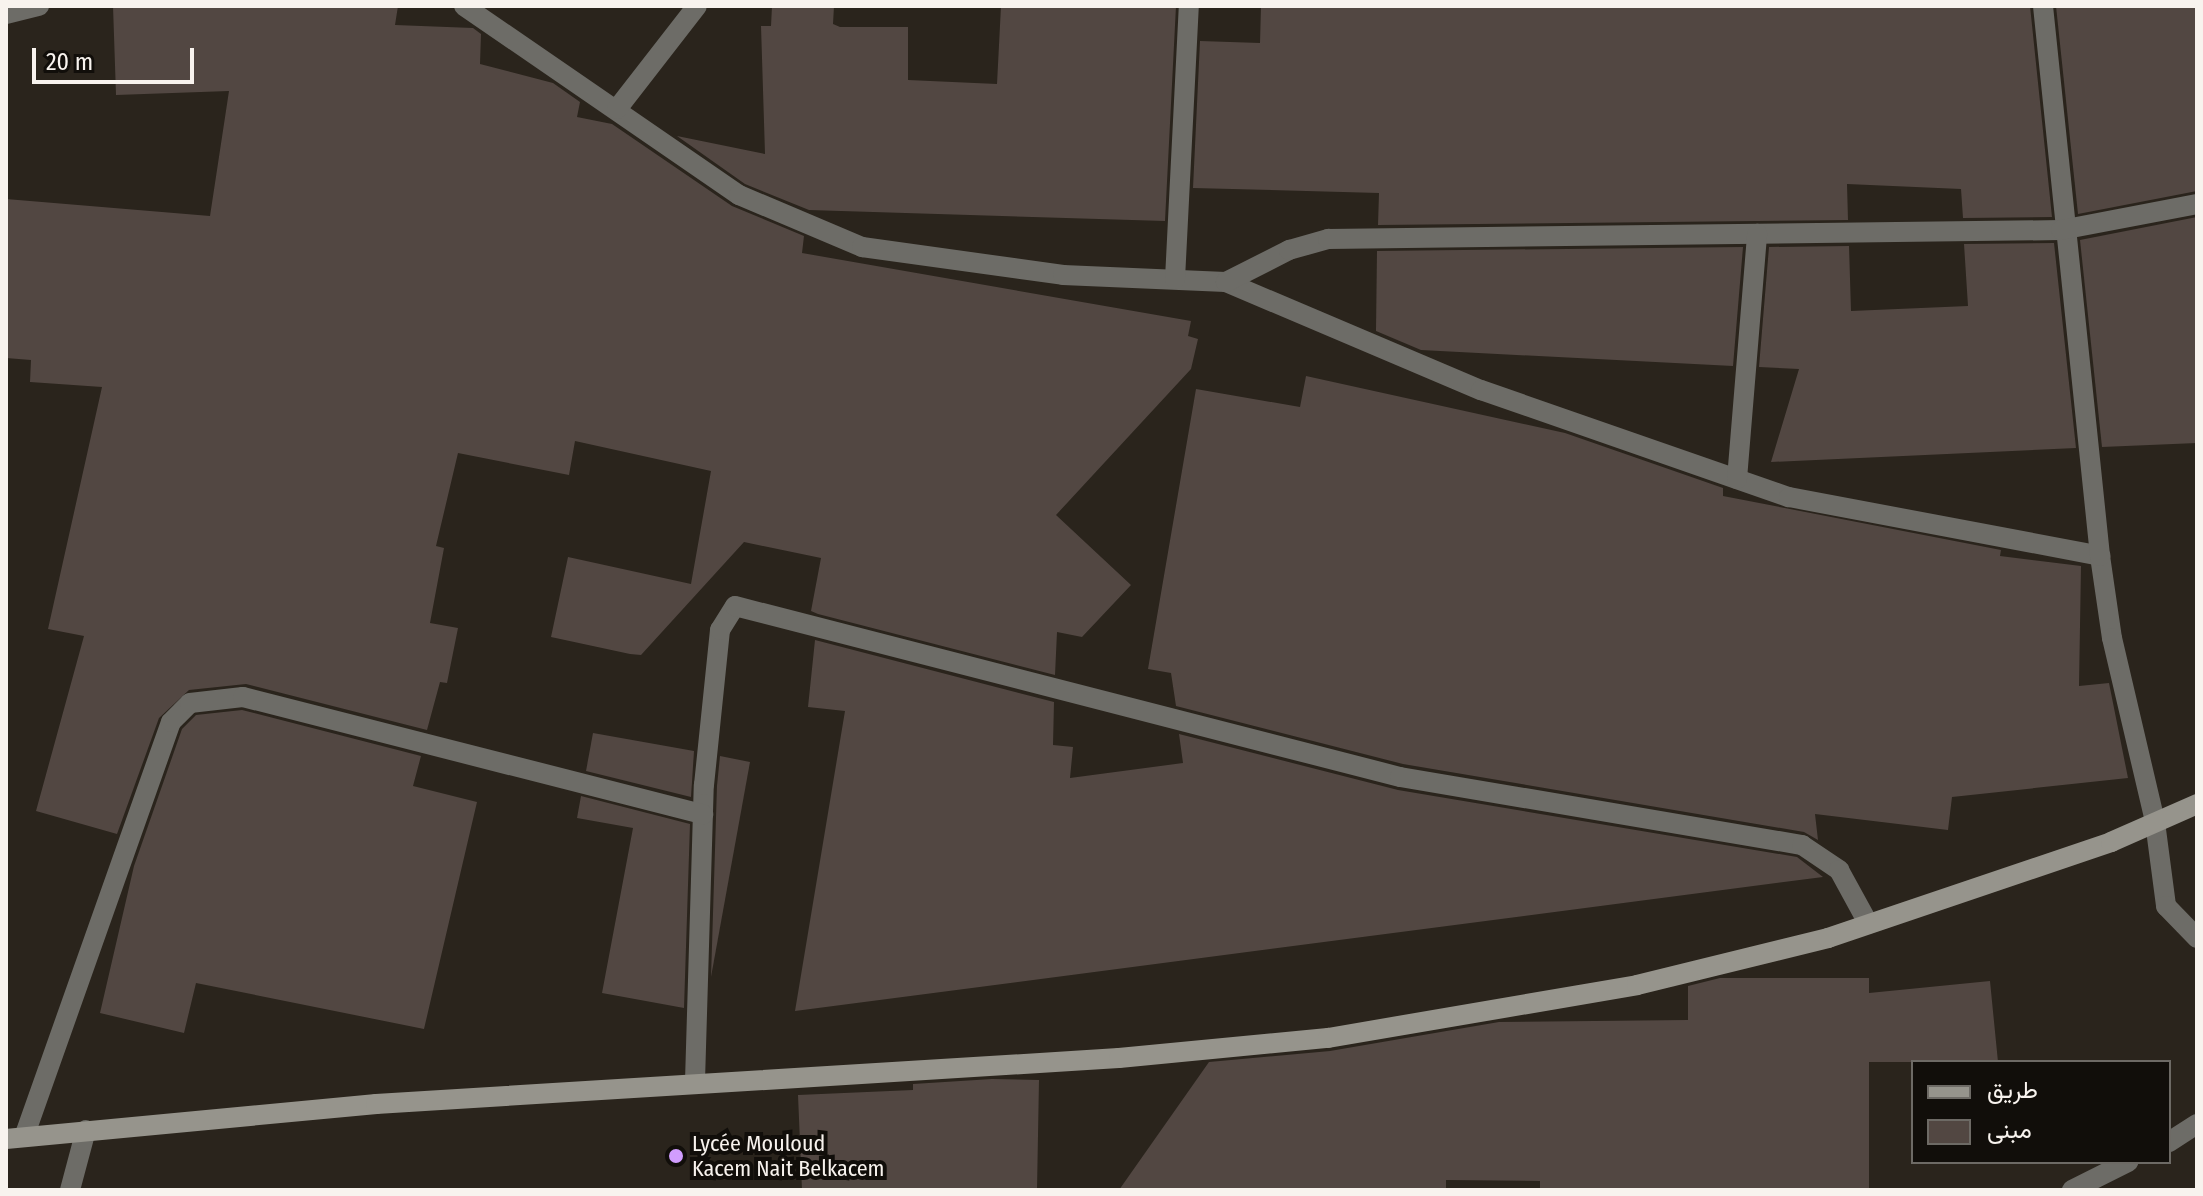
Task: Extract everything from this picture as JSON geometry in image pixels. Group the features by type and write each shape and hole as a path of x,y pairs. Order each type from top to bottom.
{"street":[{"path":"6,14 39,6"},
{"path":"464,6 739,195 862,247 986,268 1226,282 1481,390 1789,497 2100,556"},
{"path":"617,109 697,6"},
{"path":"1175,279 1189,6"},
{"path":"2043,6 2061,230 2112,638 2155,822 2166,906 2197,938"},
{"path":"1226,282 1289,250 1328,239 2061,230 2197,204"},
{"path":"1737,479 1757,234"},
{"path":"695,1081 703,814 720,630 735,606 750,606 895,650 1400,777 1802,845 1839,870 1868,923"},
{"path":"703,814 243,697 190,703 171,722 15,1138 695,1081 1119,1058 1328,1038 1637,985 1868,923 2155,822 2197,804"},
{"path":"2171,1141 2197,1124"},
{"path":"70,1190 86,1130"},
{"path":"2072,1190 2124,1164"}],"building":[{"path":"113,6 398,6 395,25 473,28 481,34 480,64 553,83 580,102 577,117 612,124 732,206 804,236 802,253 1191,321 1188,336 1198,339 1191,369 1056,515 1131,585 1082,637 1057,632 1055,675 818,614 811,611 821,558 744,542 641,655 630,654 551,637 568,557 691,584 711,471 575,441 569,475 458,453 436,546 444,548 430,623 458,628 447,683 440,682 427,730 246,684 189,690 159,718 117,834 36,811 84,636 48,629 102,387 30,382 31,360 6,358 6,199 210,216 229,91 116,95"},
{"path":"772,6 834,6 833,24 840,27 908,27 908,80 997,84 1001,6 1176,6 1165,221 809,210 745,184 677,136 765,154 761,26 771,26"},
{"path":"1261,6 2030,6 2052,217 1963,218 1961,189 1847,184 1848,220 1378,225 1379,193 1193,188 1200,41 1260,43"},
{"path":"2056,6 2197,6 2197,191 2078,214"},
{"path":"2197,217 2197,443 2102,447 2080,240"},
{"path":"2054,243 2076,448 1771,462 1799,369 1759,367 1769,247 1849,246 1851,311 1968,306 1964,244"},
{"path":"1743,247 1733,366 1421,350 1376,331 1377,251"},
{"path":"1306,376 1565,433 1723,488 1723,496 2001,550 2000,556 2081,566 2079,686 2109,683 2128,778 1952,797 1948,830 1815,814 1818,840 1804,832 1403,764 1176,706 1171,673 1148,669 1196,389 1300,407"},
{"path":"815,640 1054,702 1053,745 1073,747 1070,778 1183,763 1179,734 1398,790 1797,857 1823,877 795,1011 845,711 808,707"},
{"path":"242,710 421,756 413,786 477,802 424,1029 196,983 184,1033 100,1013 134,866 182,729 196,715"},
{"path":"593,733 694,751 691,797 586,771"},
{"path":"720,756 750,762 711,977 717,786"},
{"path":"581,796 690,824 684,1008 602,993 633,828 577,818"},
{"path":"1720,978 1869,978 1869,993 1990,981 1998,1060 1869,1062 1869,1190 1540,1190 1540,1181 1446,1180 1446,1190 1119,1190 1209,1062 1330,1051 1499,1022 1688,1020 1688,986"},
{"path":"992,1079 1039,1080 1037,1190 802,1190 798,1095 913,1090 913,1084"}],"place":[{"name":"Lycée Mouloud Kacem Nait Belkacem","path":"676,1156"}]}
